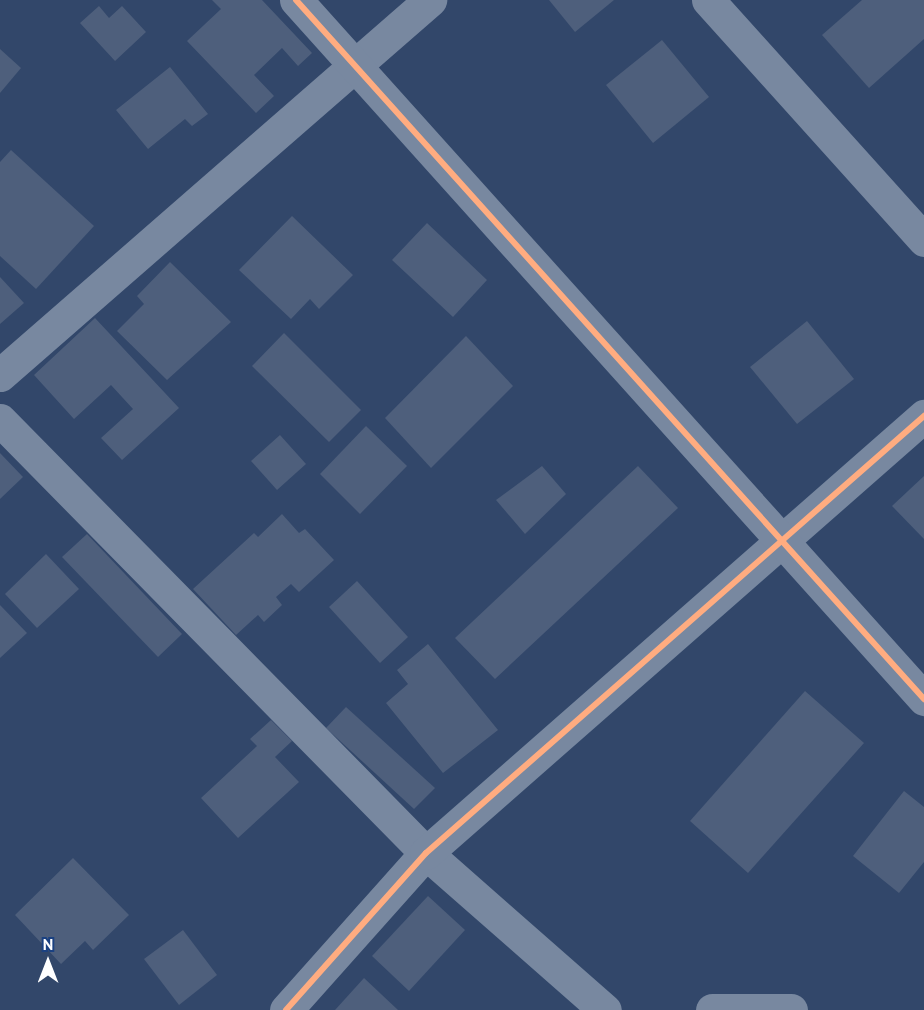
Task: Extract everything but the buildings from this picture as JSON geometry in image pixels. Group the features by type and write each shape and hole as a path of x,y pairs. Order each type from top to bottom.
{"street":[{"path":"296,0 924,699"},
{"path":"0,375 430,0"},
{"path":"708,0 924,240"},
{"path":"286,1010 426,853 924,416"},
{"path":"0,420 426,853 605,1010"},
{"path":"712,1010 791,1010"}],"cycle path":[{"path":"296,0 924,699"},
{"path":"286,1010 426,853 924,416"}]}
